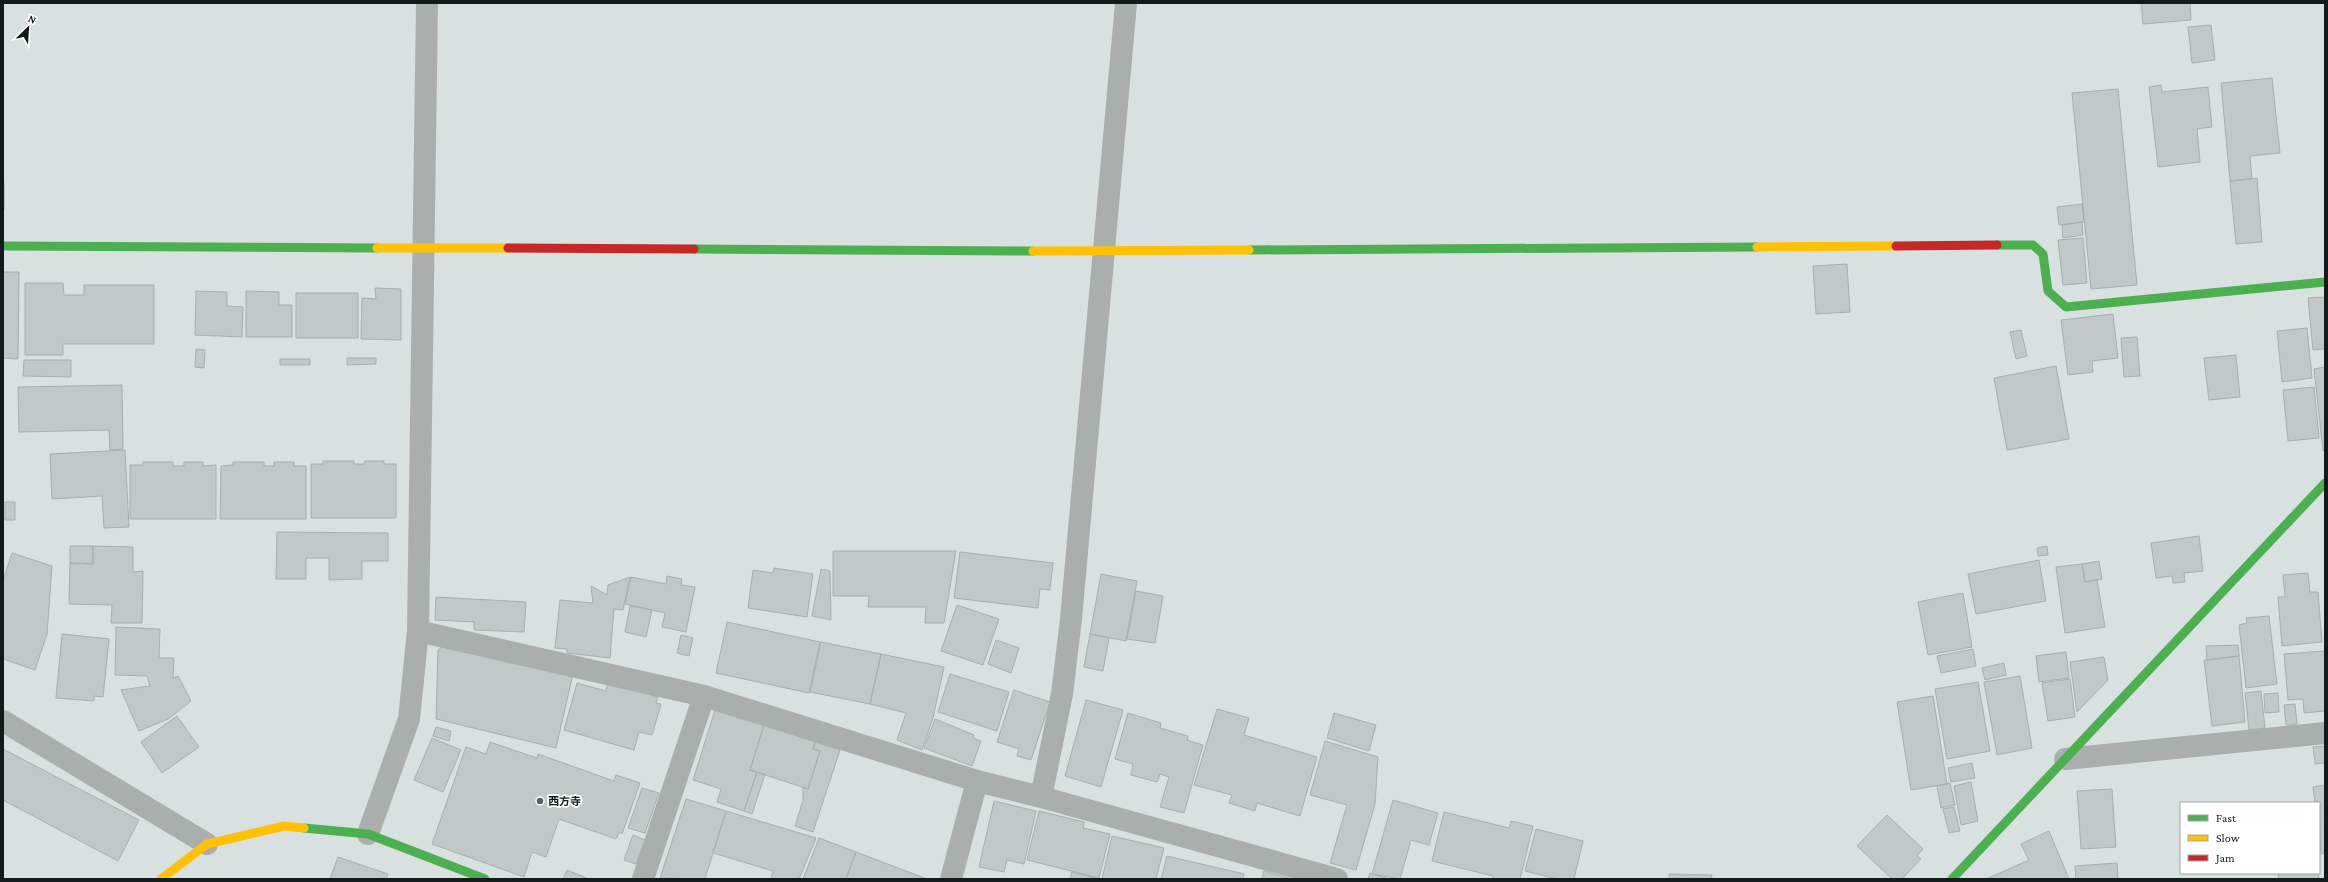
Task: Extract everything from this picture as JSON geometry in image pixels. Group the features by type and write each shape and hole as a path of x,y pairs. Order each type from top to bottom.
{"street":[{"path":"368,834 409,719 418,631 427,3"},
{"path":"1041,797 1062,694 1071,619 1126,3"},
{"path":"3,246 1104,251 2033,245 2042,254 2048,291 2066,307 2325,282"},
{"path":"1952,879 2325,484"},
{"path":"418,631 704,696 977,781 1041,797 1338,879"},
{"path":"644,879 704,696"},
{"path":"3,721 208,844"},
{"path":"2065,759 2325,733"},
{"path":"951,879 977,781"},
{"path":"161,879 208,844 284,826 368,834 485,879"}],"building":[{"path":"2141,3 2190,3 2191,20 2143,24"},
{"path":"2211,25 2215,60 2192,63 2188,27"},
{"path":"2272,78 2280,153 2250,156 2252,179 2230,181 2221,83"},
{"path":"2161,85 2162,92 2208,87 2212,127 2197,129 2200,162 2158,167 2149,87"},
{"path":"2118,89 2137,285 2091,289 2072,93"},
{"path":"2257,178 2262,242 2236,244 2230,181"},
{"path":"3,183 4,210 3,211"},
{"path":"2082,204 2084,222 2059,225 2057,207"},
{"path":"2082,222 2083,235 2063,238 2062,225"},
{"path":"2083,238 2087,283 2063,285 2058,240"},
{"path":"1847,264 1850,312 1816,314 1813,266"},
{"path":"3,272 19,272 18,359 3,358"},
{"path":"25,283 63,283 64,295 84,295 84,285 154,285 154,344 63,344 63,355 25,355"},
{"path":"375,288 401,289 401,340 361,339 362,298 376,299"},
{"path":"196,291 227,292 227,306 243,307 242,337 195,335"},
{"path":"246,291 279,292 279,305 292,305 292,337 246,337"},
{"path":"296,293 358,293 358,338 296,338"},
{"path":"2325,297 2325,349 2313,350 2308,298"},
{"path":"2113,314 2118,358 2092,361 2093,372 2068,375 2061,320"},
{"path":"2307,328 2312,378 2282,382 2277,331"},
{"path":"2021,330 2027,356 2016,359 2010,332"},
{"path":"2137,337 2140,376 2124,377 2121,338"},
{"path":"196,349 205,350 204,368 195,367"},
{"path":"2236,355 2240,397 2209,400 2204,358"},
{"path":"347,358 376,358 376,364 347,365"},
{"path":"280,359 310,359 310,365 280,365"},
{"path":"24,360 71,360 71,377 23,376"},
{"path":"2056,366 2069,439 2007,450 1994,378"},
{"path":"2325,367 2325,450 2323,451 2314,369"},
{"path":"122,385 123,449 110,450 109,430 19,432 18,387"},
{"path":"2314,387 2319,438 2288,441 2283,390"},
{"path":"125,450 129,527 104,528 102,496 52,499 50,454"},
{"path":"323,461 354,461 354,464 364,464 365,461 384,461 384,464 396,464 396,518 311,518 311,464 323,464"},
{"path":"143,462 173,462 173,466 184,466 184,462 203,462 203,466 216,465 216,519 130,519 130,465 143,465"},
{"path":"233,462 264,462 264,466 274,466 274,462 294,462 294,466 306,466 306,519 220,519 221,466 233,465"},
{"path":"5,502 15,502 15,520 5,520"},
{"path":"277,532 388,533 388,561 362,561 362,579 329,580 329,558 306,558 306,579 276,579"},
{"path":"2199,536 2203,571 2184,573 2185,582 2173,583 2172,576 2156,578 2151,543"},
{"path":"70,546 93,546 93,564 70,563"},
{"path":"93,546 133,547 133,572 143,571 142,623 111,623 112,605 69,604 70,563 93,564"},
{"path":"2047,546 2048,555 2038,556 2037,548"},
{"path":"833,551 956,551 944,623 925,623 926,607 868,607 869,596 833,596"},
{"path":"960,552 1053,563 1050,590 1040,589 1038,608 954,598"},
{"path":"12,553 52,566 47,634 35,670 3,659 3,581"},
{"path":"2039,560 2046,601 1976,614 1968,574"},
{"path":"2099,561 2102,579 2085,582 2082,564"},
{"path":"2082,564 2085,582 2097,580 2105,627 2065,633 2056,567"},
{"path":"774,568 813,574 807,617 748,608 753,570 773,573"},
{"path":"821,569 830,571 831,620 812,616"},
{"path":"2308,573 2310,592 2318,592 2322,642 2282,646 2278,597 2285,597 2283,575"},
{"path":"1101,574 1137,581 1126,641 1090,634"},
{"path":"667,576 682,579 681,585 695,587 686,632 662,627 665,613 625,604 631,577 666,584"},
{"path":"630,577 623,610 614,609 610,658 567,653 567,649 555,648 560,600 593,603 591,586 607,595 608,585"},
{"path":"1136,591 1163,596 1155,643 1127,639"},
{"path":"1963,593 1972,647 1928,655 1918,602"},
{"path":"436,597 526,602 524,632 474,630 474,622 435,620"},
{"path":"957,605 999,619 983,665 941,651"},
{"path":"630,606 652,610 646,637 625,632"},
{"path":"2269,616 2277,684 2246,688 2239,625 2247,623 2246,618"},
{"path":"727,622 820,642 809,693 716,673"},
{"path":"116,627 160,629 159,658 174,658 173,678 178,676 191,701 168,719 139,731 121,690 150,686 147,676 115,675"},
{"path":"62,634 109,639 103,697 94,696 94,701 56,698"},
{"path":"1090,634 1109,638 1103,671 1084,667"},
{"path":"681,635 693,638 689,656 677,653"},
{"path":"996,640 1019,648 1011,673 988,664"},
{"path":"821,642 881,654 870,704 810,692"},
{"path":"446,644 573,674 556,748 436,719 438,650"},
{"path":"2238,645 2239,656 2207,660 2206,646"},
{"path":"1973,649 1976,666 1941,673 1937,656"},
{"path":"2325,651 2325,711 2304,713 2303,699 2288,700 2284,654"},
{"path":"2066,652 2069,678 2039,682 2036,656"},
{"path":"881,654 944,667 933,718 922,750 897,740 906,713 870,704"},
{"path":"2239,656 2245,722 2212,726 2204,660"},
{"path":"2104,657 2108,680 2077,712 2070,662"},
{"path":"2004,663 2006,675 1985,680 1982,668"},
{"path":"950,674 1009,692 997,731 938,712"},
{"path":"2020,676 2032,748 1997,755 1984,682"},
{"path":"2070,679 2075,717 2048,721 2042,683"},
{"path":"608,682 658,697 656,703 661,704 652,735 639,732 634,750 564,730 577,683 606,691"},
{"path":"1978,682 1990,751 1947,759 1935,689"},
{"path":"1014,690 1050,702 1031,760 1017,756 1019,749 997,742"},
{"path":"2261,691 2265,728 2249,730 2245,693"},
{"path":"2278,693 2279,712 2265,713 2264,694"},
{"path":"1933,696 1947,784 1911,790 1897,702"},
{"path":"1086,700 1123,710 1101,787 1065,776"},
{"path":"2295,704 2297,724 2286,725 2284,705"},
{"path":"1217,709 1249,718 1244,735 1317,757 1300,816 1257,803 1255,811 1229,803 1232,795 1194,785"},
{"path":"715,710 764,725 750,770 757,772 744,811 717,802 721,789 693,780"},
{"path":"1128,713 1161,723 1160,728 1188,736 1187,740 1203,745 1184,813 1160,807 1169,777 1160,774 1157,782 1131,775 1133,764 1115,759"},
{"path":"1334,713 1376,725 1369,751 1327,738"},
{"path":"177,716 199,747 162,773 141,742"},
{"path":"935,719 974,735 973,738 981,741 972,766 924,748"},
{"path":"764,725 815,742 813,749 820,751 808,789 750,770"},
{"path":"436,727 451,731 449,741 433,736"},
{"path":"432,738 461,750 443,792 414,780"},
{"path":"1325,741 1378,757 1375,804 1356,870 1330,863 1347,805 1310,795"},
{"name":"西方寺","path":"490,742 537,758 538,754 614,781 616,775 640,783 622,834 619,832 616,839 559,819 546,857 532,852 524,877 432,844 466,747 486,754"},
{"path":"815,742 840,750 813,832 795,826 803,800 803,787 808,789 820,751 813,749"},
{"path":"2325,746 2325,763 2315,764 2313,747"},
{"path":"3,749 139,820 118,861 3,800"},
{"path":"1972,763 1975,778 1951,782 1948,768"},
{"path":"757,772 765,774 752,814 744,811"},
{"path":"1971,782 1978,821 1961,825 1954,786"},
{"path":"1950,783 1955,805 1941,808 1937,786"},
{"path":"2325,785 2325,853 2321,854 2320,802 2315,802 2313,787"},
{"path":"642,788 659,793 645,833 628,828"},
{"path":"2112,789 2116,847 2081,849 2077,791"},
{"path":"686,799 726,811 705,879 660,878"},
{"path":"1393,800 1438,813 1429,845 1411,840 1400,879 1372,874"},
{"path":"994,801 1036,811 1024,864 1007,860 1004,872 979,867"},
{"path":"1954,807 1960,831 1949,833 1943,809"},
{"path":"726,811 816,838 799,879 771,879 773,871 713,853"},
{"path":"1039,811 1084,822 1083,828 1110,834 1099,878 1027,860"},
{"path":"1444,812 1509,828 1511,821 1533,826 1520,879 1492,879 1493,876 1432,861"},
{"path":"1887,815 1923,849 1917,856 1921,859 1902,879 1892,879 1857,846"},
{"path":"1536,829 1583,841 1574,879 1557,879 1525,871"},
{"path":"2049,831 2069,879 1986,879 2029,860 2021,844"},
{"path":"633,835 645,840 636,864 624,860"},
{"path":"1112,836 1164,848 1156,879 1102,879"},
{"path":"819,838 856,852 846,879 803,879"},
{"path":"856,852 927,879 846,879"},
{"path":"1167,856 1244,874 1243,879 1161,879"},
{"path":"338,857 388,874 386,879 330,879"},
{"path":"2117,863 2118,879 2076,879 2075,866"},
{"path":"567,870 589,879 563,879"},
{"path":"1264,871 1292,879 1262,879"},
{"path":"1072,872 1099,879 1070,879"},
{"path":"1370,873 1389,879 1368,879"},
{"path":"1669,874 1712,875 1711,879 1669,879"},
{"path":"2278,874 2318,874 2319,879 2279,879"}],"traffic: fast":[{"path":"1997,245 2033,245 2043,254 2048,291 2066,307 2325,282"},
{"path":"3,246 377,248"},
{"path":"1249,250 1757,247"},
{"path":"694,249 1033,251"},
{"path":"1952,879 2325,483"},
{"path":"304,828 368,834 485,879"}],"traffic: slow":[{"path":"1757,247 1896,246"},
{"path":"377,248 508,248"},
{"path":"1033,251 1249,250"},
{"path":"161,879 207,844 284,826 304,828"}],"traffic: jam":[{"path":"1896,246 1997,245"},
{"path":"508,248 694,249"}],"place":[{"name":"西方寺","path":"540,801"}]}
